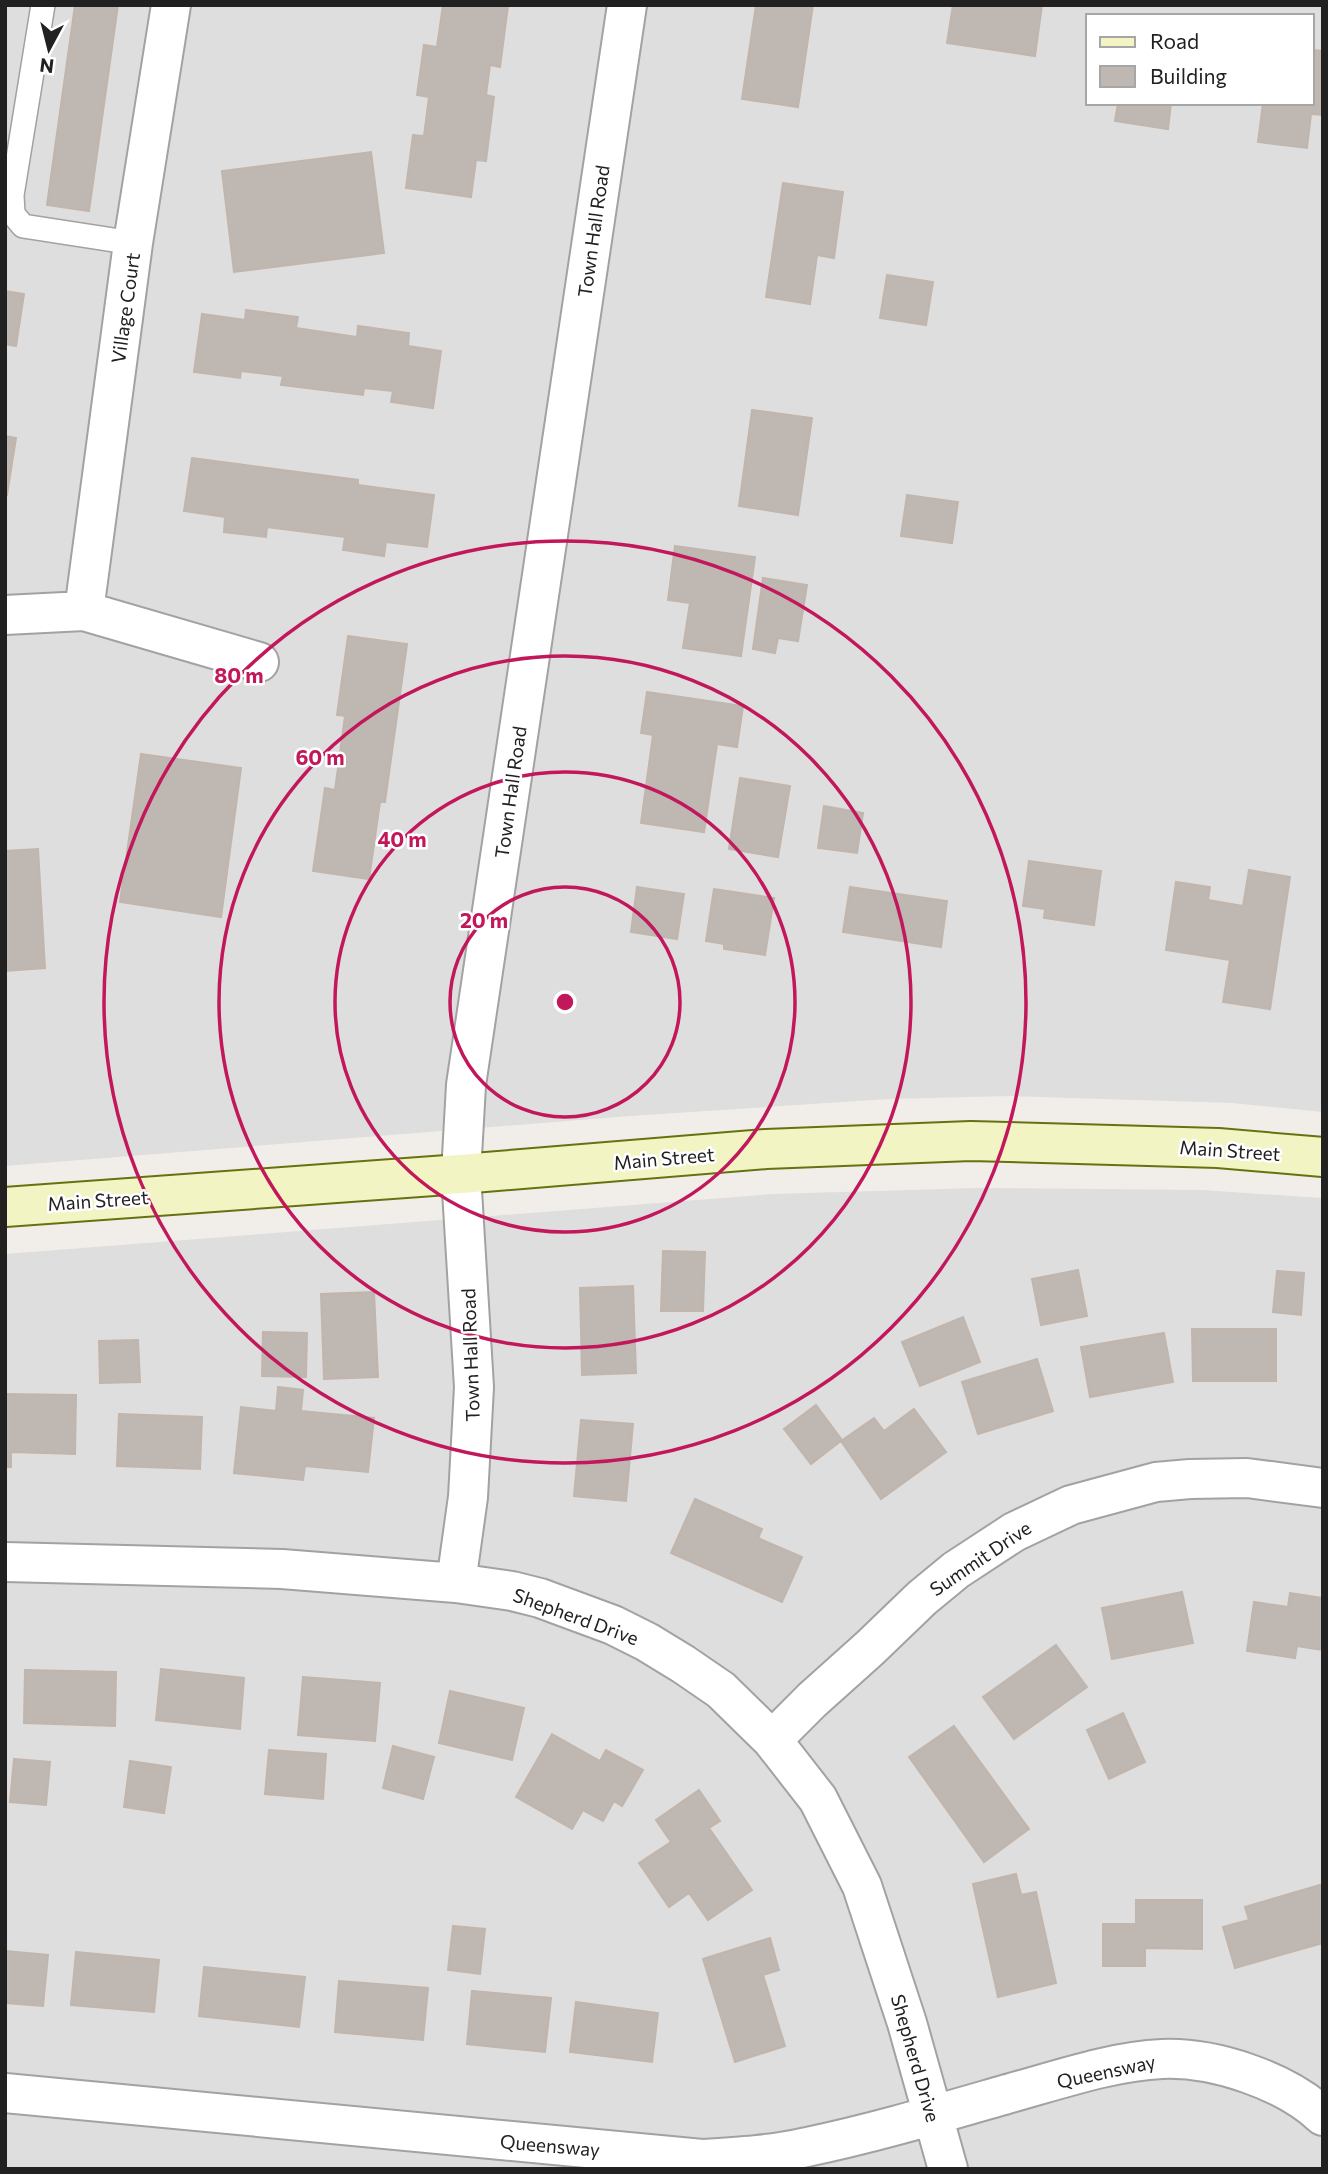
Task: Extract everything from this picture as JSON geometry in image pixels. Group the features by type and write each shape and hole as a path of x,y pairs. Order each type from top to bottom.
{"main road":[{"name":"Main Street","path":"5,1207 766,1149 971,1141 1218,1148 1323,1157"}],"street":[{"name":"Village Court","path":"83,611 134,243 171,5"},
{"name":"Town Hall Road","path":"456,1583 468,1497 474,1387 461,1174 466,1085 627,5"},
{"path":"5,615 83,611 258,662"},
{"name":"Summit Drive","path":"772,1740 922,1598 956,1570 1014,1532 1071,1504 1156,1482 1190,1479 1247,1478 1323,1488"},
{"name":"Shepherd Drive","path":"5,1562 282,1569 456,1583 540,1598 612,1625 647,1642 721,1690 772,1740 818,1799 862,1886 907,2023 947,2169"},
{"name":"Queensway","path":"5,2094 702,2159 742,2157 806,2148 1062,2078 1137,2061 1164,2059 1222,2064 1273,2083 1323,2116"}],"lane":[{"path":"43,5 12,195 13,214 23,226 134,243"}],"shaded area":[{"path":"5,5 1323,5 1323,1112 1232,1103 1010,1096 889,1099 630,1116 5,1166"},
{"path":"978,1188 1202,1190 1323,1198 1323,2169 5,2169 5,1254 773,1194"}],"building":[{"path":"75,5 118,5 89,211 47,205"},
{"path":"443,5 508,6 500,67 490,65 486,95 494,97 486,161 476,160 471,197 406,188 413,135 424,136 429,97 417,95 424,45 437,47"},
{"path":"756,5 813,5 798,107 742,99"},
{"path":"953,5 1042,5 1035,56 947,43"},
{"path":"1314,50 1323,51 1323,115 1311,114 1307,148 1258,142 1263,105 1314,105"},
{"path":"1118,105 1171,105 1168,129 1115,121"},
{"path":"371,152 384,253 234,272 222,171"},
{"path":"783,183 843,192 834,258 817,255 810,304 766,297"},
{"path":"887,275 933,282 926,325 880,318"},
{"path":"5,291 24,294 16,346 5,344"},
{"path":"246,310 298,317 296,328 357,337 358,326 409,333 408,346 441,351 433,408 391,402 393,391 364,388 363,395 281,385 283,376 241,371 240,378 194,372 202,314 245,320"},
{"path":"752,410 812,418 798,515 739,506"},
{"path":"5,436 16,438 7,495 5,494"},
{"path":"192,458 358,480 358,485 434,495 427,547 386,542 384,556 343,550 345,537 267,527 266,537 224,532 225,517 184,511"},
{"path":"907,495 958,502 952,543 901,536"},
{"path":"675,546 755,557 741,656 683,648 690,603 668,600"},
{"path":"763,578 807,585 798,641 778,638 775,653 753,649"},
{"path":"348,636 407,644 385,802 380,802 369,879 313,871 325,788 335,790 345,716 337,715"},
{"path":"647,692 743,706 737,747 717,744 704,832 641,823 653,735 641,733"},
{"path":"141,754 241,768 221,917 120,902"},
{"path":"740,778 790,786 778,857 729,849"},
{"path":"824,806 863,813 857,853 818,848"},
{"path":"38,849 45,968 5,971 5,851"},
{"path":"1029,861 1101,871 1094,925 1044,918 1045,909 1023,906"},
{"path":"1249,870 1290,877 1270,1009 1223,1002 1230,960 1166,950 1176,882 1210,887 1208,900 1243,906"},
{"path":"637,887 684,894 677,939 631,932"},
{"path":"850,887 947,901 941,947 843,932"},
{"path":"714,889 774,898 765,955 724,949 724,944 706,941"},
{"path":"663,1251 705,1252 703,1311 661,1311"},
{"path":"1078,1270 1087,1316 1041,1325 1032,1279"},
{"path":"1277,1271 1304,1273 1301,1315 1273,1312"},
{"path":"633,1286 636,1373 582,1375 580,1288"},
{"path":"374,1292 378,1377 324,1379 321,1294"},
{"path":"963,1317 980,1362 920,1386 902,1342"},
{"path":"1192,1329 1276,1329 1276,1381 1193,1381"},
{"path":"263,1332 307,1333 306,1377 262,1376"},
{"path":"1164,1333 1173,1382 1090,1397 1081,1347"},
{"path":"138,1340 140,1382 100,1383 99,1341"},
{"path":"1037,1359 1053,1411 978,1434 962,1382"},
{"path":"278,1387 303,1390 301,1411 374,1418 368,1472 305,1466 303,1480 234,1473 241,1407 276,1411"},
{"path":"5,1394 76,1395 75,1454 11,1452 11,1467 5,1467"},
{"path":"816,1405 842,1440 811,1464 784,1429"},
{"path":"914,1409 946,1452 881,1499 841,1441 874,1418 884,1431"},
{"path":"119,1414 202,1417 200,1469 117,1466"},
{"path":"581,1420 633,1424 626,1501 574,1496"},
{"path":"695,1499 762,1529 758,1538 802,1557 782,1602 671,1553"},
{"path":"1182,1592 1193,1643 1112,1659 1102,1608"},
{"path":"1290,1593 1323,1598 1323,1650 1297,1646 1295,1658 1247,1651 1254,1602 1288,1607"},
{"path":"1056,1645 1087,1687 1014,1739 983,1697"},
{"path":"161,1669 244,1678 240,1729 156,1720"},
{"path":"25,1670 116,1672 115,1726 24,1723"},
{"path":"303,1677 380,1683 375,1741 298,1735"},
{"path":"450,1691 524,1708 512,1760 439,1743"},
{"path":"1123,1713 1145,1762 1109,1779 1087,1730"},
{"path":"954,1726 1029,1829 984,1862 909,1757"},
{"path":"552,1734 600,1761 606,1750 643,1770 622,1806 614,1801 603,1821 583,1810 572,1829 516,1797"},
{"path":"393,1746 434,1757 423,1799 383,1788"},
{"path":"269,1750 326,1754 323,1799 265,1794"},
{"path":"14,1759 50,1762 46,1805 10,1802"},
{"path":"130,1761 171,1767 164,1813 124,1807"},
{"path":"699,1790 720,1821 709,1828 752,1890 708,1920 689,1893 669,1907 639,1863 671,1842 656,1820"},
{"path":"1016,1874 1021,1895 1036,1892 1056,1983 998,1997 973,1884"},
{"path":"1323,1884 1323,1943 1235,1968 1223,1927 1249,1920 1245,1907"},
{"path":"1136,1900 1202,1900 1202,1949 1145,1948 1145,1966 1103,1966 1103,1924 1136,1924"},
{"path":"453,1926 485,1929 480,1974 448,1970"},
{"path":"770,1938 779,1970 763,1975 785,2046 735,2062 703,1959"},
{"path":"5,1951 48,1955 43,2006 5,2003"},
{"path":"76,1952 159,1960 154,2012 71,2005"},
{"path":"204,1967 305,1977 299,2027 199,2016"},
{"path":"339,1981 428,1988 423,2040 335,2032"},
{"path":"472,1991 551,1998 545,2052 467,2044"},
{"path":"576,2002 658,2013 652,2062 570,2052"}]}
